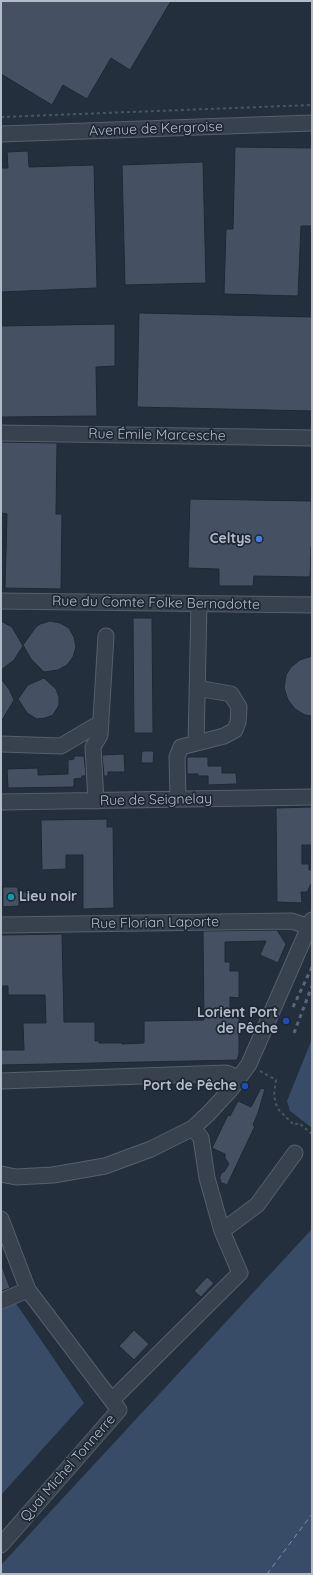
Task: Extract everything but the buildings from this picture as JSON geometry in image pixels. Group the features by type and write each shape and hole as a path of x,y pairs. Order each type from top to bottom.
{"street":[{"name":"Avenue de Kergroise","path":"1,134 312,123"},
{"name":"Rue Émile Marcesche","path":"1,432 312,438"},
{"name":"Rue du Comte Folke Bernadotte","path":"1,601 312,605"},
{"path":"196,743 199,604"},
{"path":"96,801 93,747 100,735 106,636"},
{"path":"178,799 177,757 181,747 224,736 235,730 238,722 239,707 231,694 197,688"},
{"path":"1,744 61,746 100,723"},
{"name":"Rue de Seignelay","path":"1,802 312,797"},
{"name":"Rue Florian Laporte","path":"1,925 292,921 310,923"},
{"path":"1,1174 16,1177 53,1174 105,1166 151,1149 193,1128 209,1113 249,1064 310,923"},
{"path":"1,1081 226,1073 239,1078"},
{"path":"193,1128 201,1138 208,1178 222,1231 256,1205 295,1153"},
{"path":"1,1219 28,1290 116,1405"},
{"name":"Quai Michel Tonnerre","path":"1,1544 116,1405 240,1273 222,1231"},
{"path":"1,1301 28,1290"}],"path":[{"path":"1,117 312,105"},
{"path":"249,1064 276,1080 274,1096 279,1110 294,1125 299,1123 312,1134"}],"water":[{"path":"312,1039 312,1128 290,1111 287,1101"},
{"path":"312,1229 312,1574 1,1574 1,1565"},
{"path":"15,1302 84,1403 1,1495 1,1308"}],"ferry route":[{"path":"267,1574 312,1514"}],"railway":[{"path":"293,1007 312,967"},
{"path":"294,1033 312,986"}],"place":[{"name":"Celtys","path":"259,539"},
{"name":"Lieu noir","path":"11,897"},
{"name":"Lorient Port de Pêche","path":"286,1021"},
{"name":"Port de Pêche","path":"245,1086"}]}
